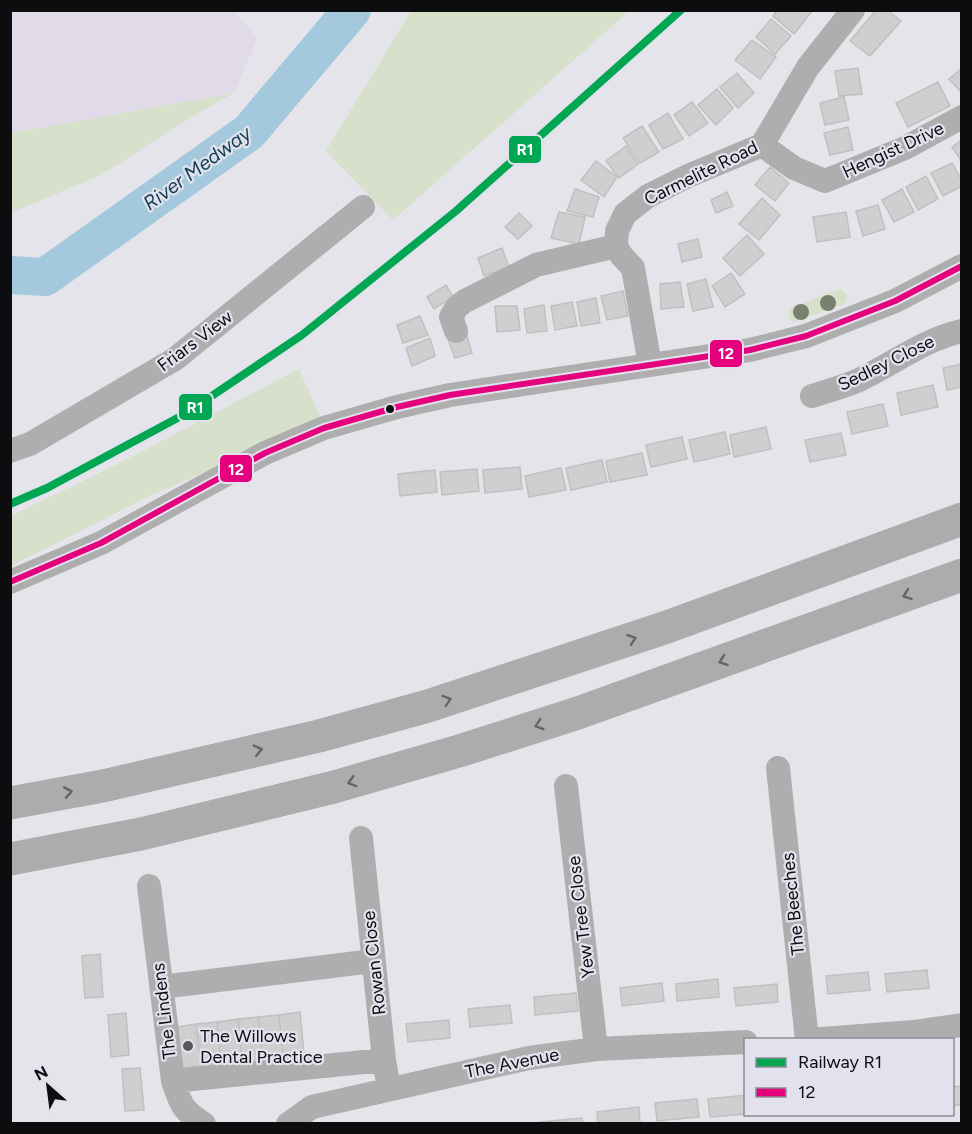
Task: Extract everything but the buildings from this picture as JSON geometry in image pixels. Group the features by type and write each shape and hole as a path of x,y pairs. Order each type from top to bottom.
{"highway":[{"path":"10,803 160,773 319,736 428,706 687,619 962,519"},
{"path":"10,859 153,832 334,787 459,751 575,714 962,575"}],"street":[{"name":"Carmelite Road","path":"616,246 617,231 624,214 648,196 688,176 762,145 808,67 853,10"},
{"name":"Hengist Drive","path":"762,145 794,168 825,181 904,148 962,117"},
{"name":"Friars View","path":"10,451 30,444 175,359 363,207"},
{"path":"456,331 451,317 457,307 465,301 536,265 616,246 633,268 650,365"},
{"path":"10,582 101,543 265,453 324,428 397,407 450,395 750,350 806,336 896,302 962,266"},
{"name":"Sedley Close","path":"812,396 862,379 944,335 962,331"},
{"name":"The Beeches","path":"778,768 807,1038"},
{"name":"Yew Tree Close","path":"566,786 596,1049"},
{"name":"Rowan Close","path":"361,838 389,1089"},
{"name":"The Lindens","path":"149,886 173,1081 178,1097 187,1113 204,1124"},
{"path":"162,987 373,961"},
{"path":"834,1038 962,1026"},
{"name":"The Avenue","path":"288,1124 312,1107 529,1058 596,1049 744,1042"},
{"path":"173,1081 384,1060"}],"shaded area":[{"path":"11,11 234,11 257,38 234,93 11,133"}],"green space":[{"path":"411,11 629,11 393,220 326,151"},
{"path":"234,93 101,175 11,213 11,133"},
{"path":"839,289 846,293 847,299 844,304 794,322 790,319 788,314 791,308"},
{"path":"299,369 322,421 152,495 11,566 11,516 124,461"}],"waterway":[{"name":"River Medway","path":"10,275 45,277 249,132 352,10"}],"rail line":[{"name":"R1","path":"10,504 47,488 185,414 302,335 456,211 681,10"}],"transit line":[{"name":"12","path":"10,582 101,543 265,453 324,428 397,407 450,395 750,350 806,336 895,301 962,266"}],"place":[{"name":"The Willows Dental Practice","path":"188,1046"}]}
